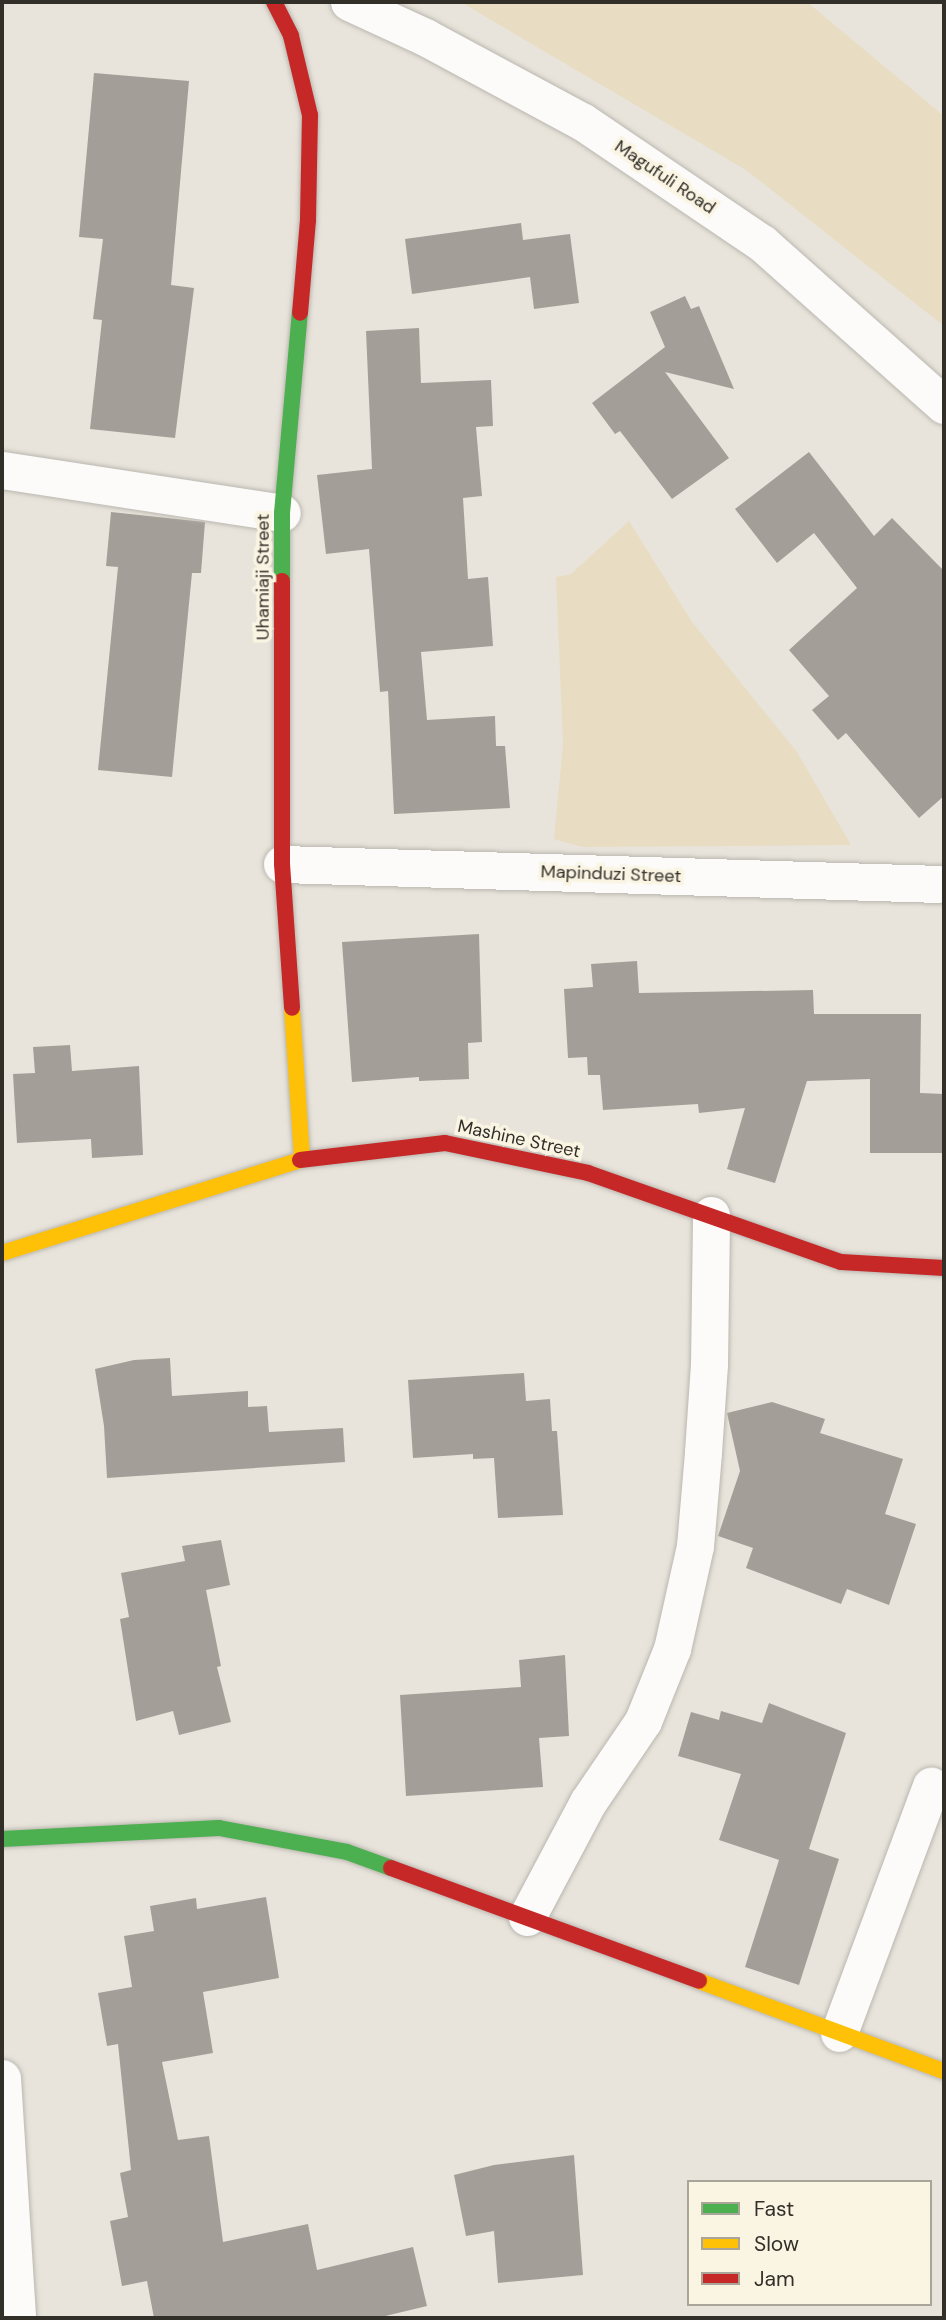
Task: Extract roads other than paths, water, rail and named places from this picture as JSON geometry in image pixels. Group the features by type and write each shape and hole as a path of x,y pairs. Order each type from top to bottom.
{"street":[{"name":"Uhamiaji Street","path":"274,2 291,36 310,115 308,220 282,513 282,864 302,1159"},
{"name":"Magufuli Road","path":"349,2 425,37 571,115 628,152 762,243 944,405"},
{"path":"2,470 282,513"},
{"name":"Mapinduzi Street","path":"282,864 940,884"},
{"name":"Mashine Street","path":"2,1253 302,1159 445,1143 588,1173 841,1262 944,1268"},
{"path":"527,1917 588,1802 643,1721 672,1649 696,1533 709,1364 711,1215"},
{"path":"839,2033 931,1786"},
{"path":"2,1839 219,1828 347,1852 944,2071"},
{"path":"2,2078 18,2318"}]}
